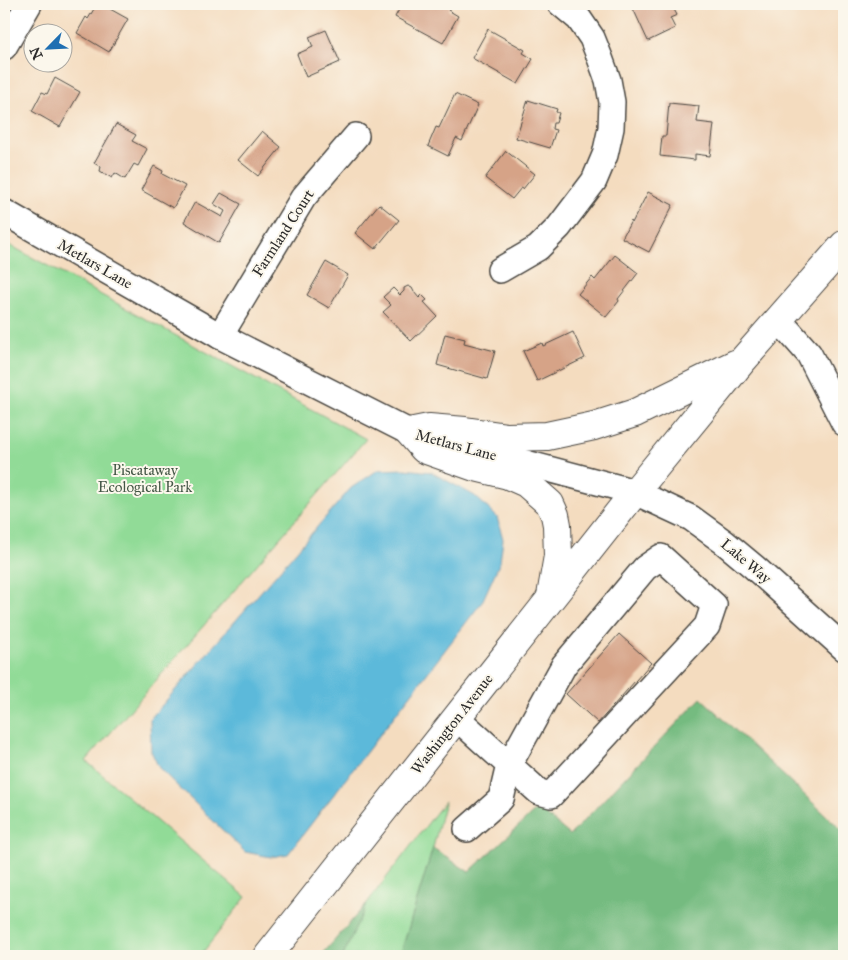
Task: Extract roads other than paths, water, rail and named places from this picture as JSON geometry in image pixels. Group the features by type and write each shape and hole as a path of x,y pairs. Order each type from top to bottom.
{"main road":[{"path":"635,492 744,360 844,245"},
{"path":"551,599 558,556 557,525 550,504 526,483 508,475 475,467 424,449 409,432 428,428 507,437 547,436 594,426 635,413 744,360"},
{"name":"Washington Avenue","path":"268,956 635,492"}],"street":[{"path":"4,47 29,4"},
{"path":"500,270 538,248 558,227 594,181 605,156 611,128 612,102 608,80 592,38 580,19 562,4"},
{"name":"Farmland Court","path":"220,336 303,198 356,136"},
{"name":"Metlars Lane","path":"4,212 220,336 409,432 635,492"},
{"path":"779,320 809,354 844,423"},
{"name":"Lake Way","path":"635,492 691,518 710,532 754,567 844,648"},
{"path":"457,718 509,765 539,792 551,795 707,626 714,605 661,557 645,568 564,665 509,765 501,799 467,829"}],"water":[{"path":"404,469 431,472 475,496 497,517 503,539 500,562 482,602 288,854 271,857 245,852 159,768 151,751 150,719 351,488 378,470"}],"park label":[{"name":"Piscataway Ecological Park","path":"145,478"}]}
